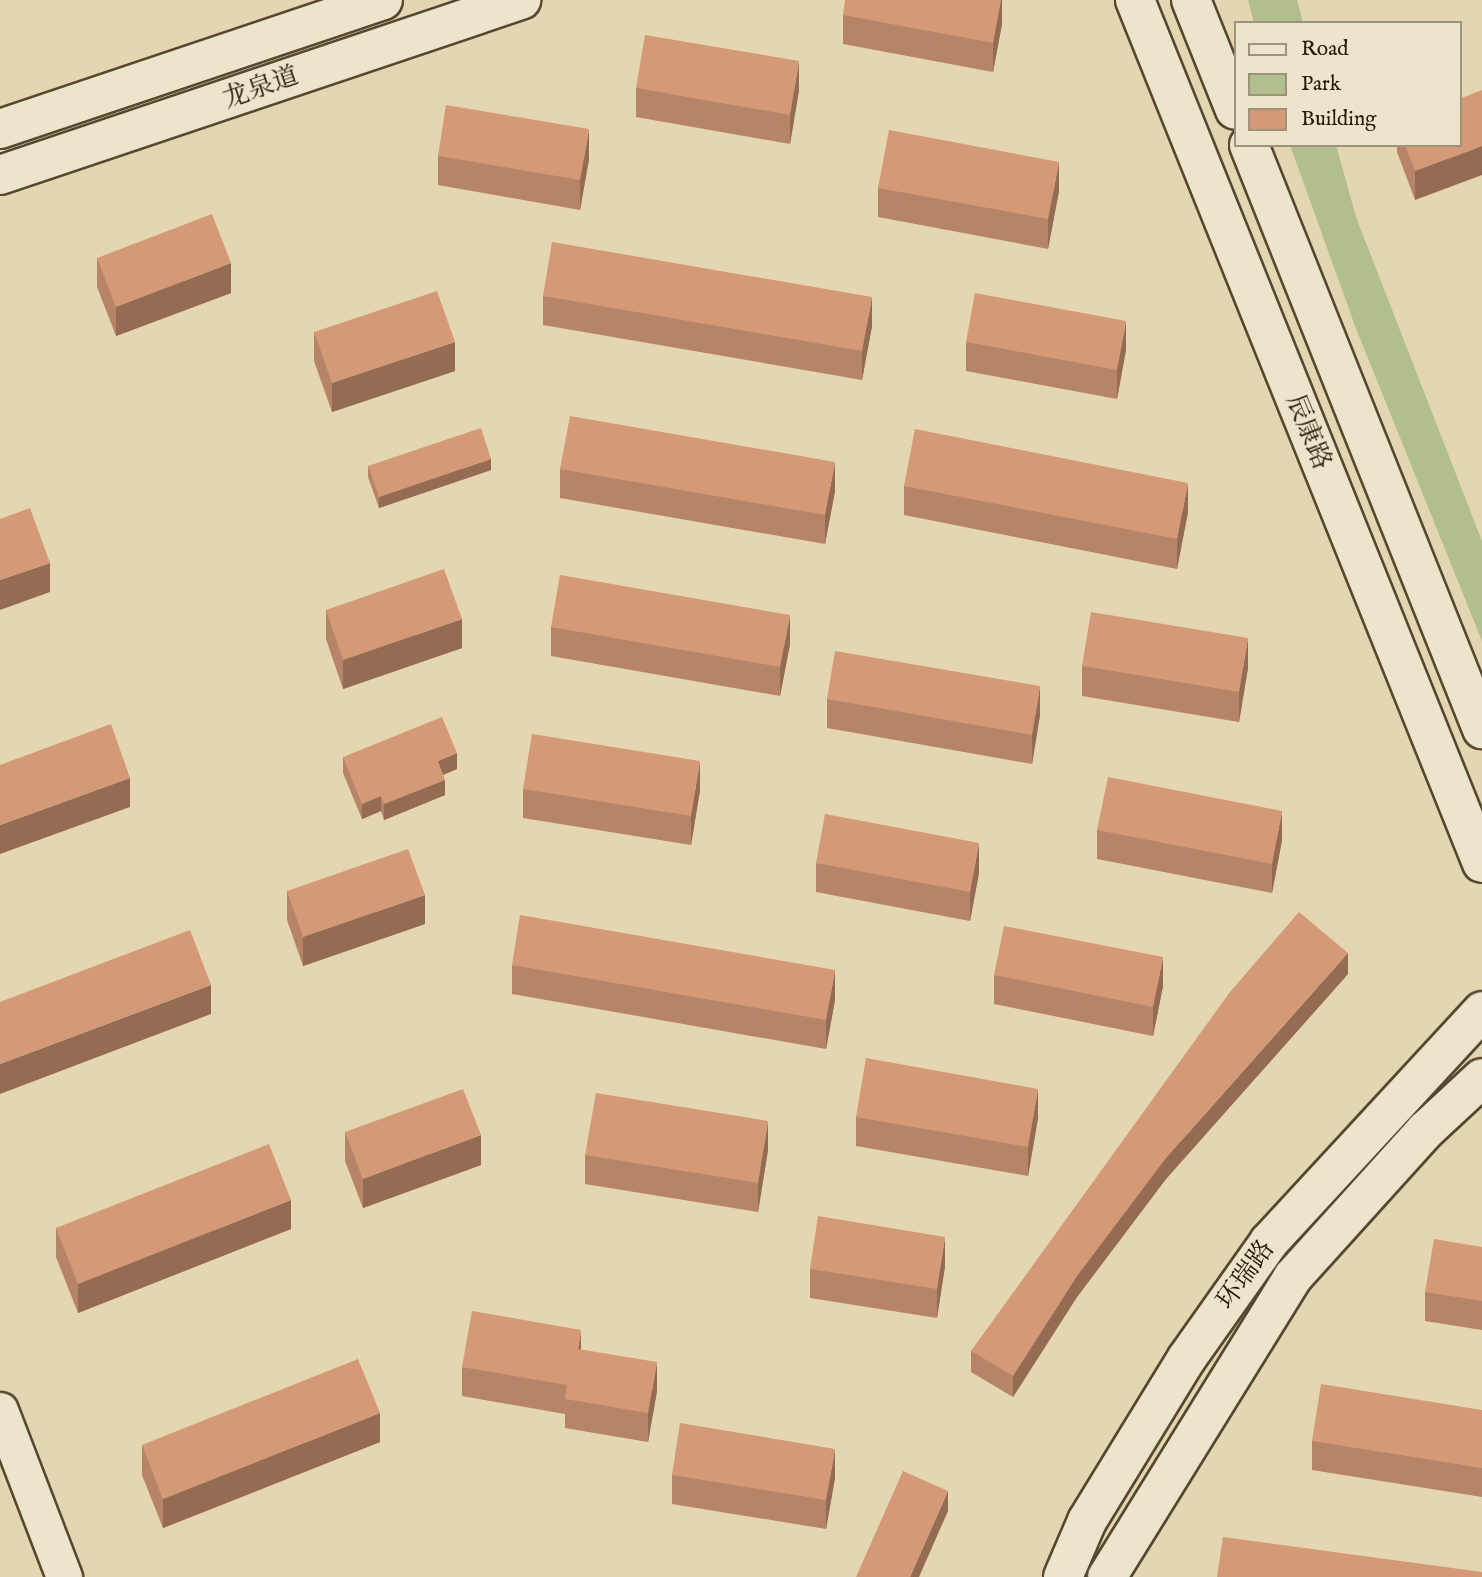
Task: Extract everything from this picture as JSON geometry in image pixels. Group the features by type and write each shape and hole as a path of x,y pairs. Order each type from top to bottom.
{"street":[{"name":"龙泉道","path":"0,130 383,0"},
{"name":"龙泉道","path":"0,175 521,0"},
{"name":"辰康路","path":"1135,0 1482,863"},
{"path":"1191,0 1234,108"},
{"name":"辰康路","path":"1250,147 1482,729"},
{"name":"环瑞路","path":"1063,1577 1087,1521 1187,1358 1269,1242 1482,1011"},
{"name":"环瑞路","path":"1107,1577 1293,1277 1426,1130 1482,1077"},
{"path":"0,1410 64,1577"}],"green space":[{"path":"1248,0 1297,0 1302,21 1253,21"},
{"path":"1291,147 1337,147 1356,217 1482,541 1482,641 1355,326"}],"building":[{"path":"845,0 1001,0 993,43 843,15"},
{"path":"645,35 799,61 790,115 636,88"},
{"path":"1482,90 1482,146 1415,171 1406,147 1461,147 1461,98"},
{"path":"446,105 589,129 580,180 438,156"},
{"path":"889,130 1059,162 1048,219 878,188"},
{"path":"212,214 231,263 116,307 97,258"},
{"path":"552,242 872,297 862,351 543,296"},
{"path":"437,291 455,342 332,383 314,332"},
{"path":"975,293 1126,321 1117,370 966,342"},
{"path":"570,416 835,462 825,515 560,469"},
{"path":"481,428 491,459 379,497 368,466"},
{"path":"915,429 1188,483 1177,539 904,486"},
{"path":"30,508 50,563 0,580 0,519"},
{"path":"444,569 462,619 343,660 326,610"},
{"path":"560,575 790,615 780,667 551,627"},
{"path":"1091,612 1248,638 1239,692 1082,666"},
{"path":"835,651 1040,686 1032,735 827,699"},
{"path":"442,717 457,753 438,761 445,780 384,804 381,796 362,804 343,757"},
{"path":"111,724 130,778 0,825 0,765"},
{"path":"532,734 700,761 691,816 523,789"},
{"path":"1108,777 1282,811 1272,864 1097,830"},
{"path":"825,814 979,843 970,892 816,863"},
{"path":"408,849 425,895 303,937 287,891"},
{"path":"1299,912 1348,953 1166,1158 1077,1276 1013,1376 971,1351 1230,992"},
{"path":"520,915 835,970 826,1020 512,965"},
{"path":"1004,926 1163,957 1153,1007 994,975"},
{"path":"190,930 211,985 0,1064 0,1002"},
{"path":"866,1058 1038,1089 1028,1147 856,1117"},
{"path":"463,1089 481,1135 363,1179 345,1132"},
{"path":"596,1093 768,1121 758,1183 585,1155"},
{"path":"269,1144 291,1200 78,1284 56,1228"},
{"path":"818,1216 945,1237 937,1289 810,1269"},
{"path":"1434,1239 1482,1247 1482,1301 1425,1292"},
{"path":"472,1311 581,1330 578,1349 657,1362 648,1413 565,1399 567,1385 462,1367"},
{"path":"358,1359 380,1413 163,1499 142,1445"},
{"path":"1321,1384 1482,1410 1482,1468 1312,1441"},
{"path":"680,1423 835,1449 826,1500 672,1475"},
{"path":"903,1471 948,1491 910,1577 856,1577"},
{"path":"1223,1537 1482,1572 1482,1577 1217,1577"}]}
